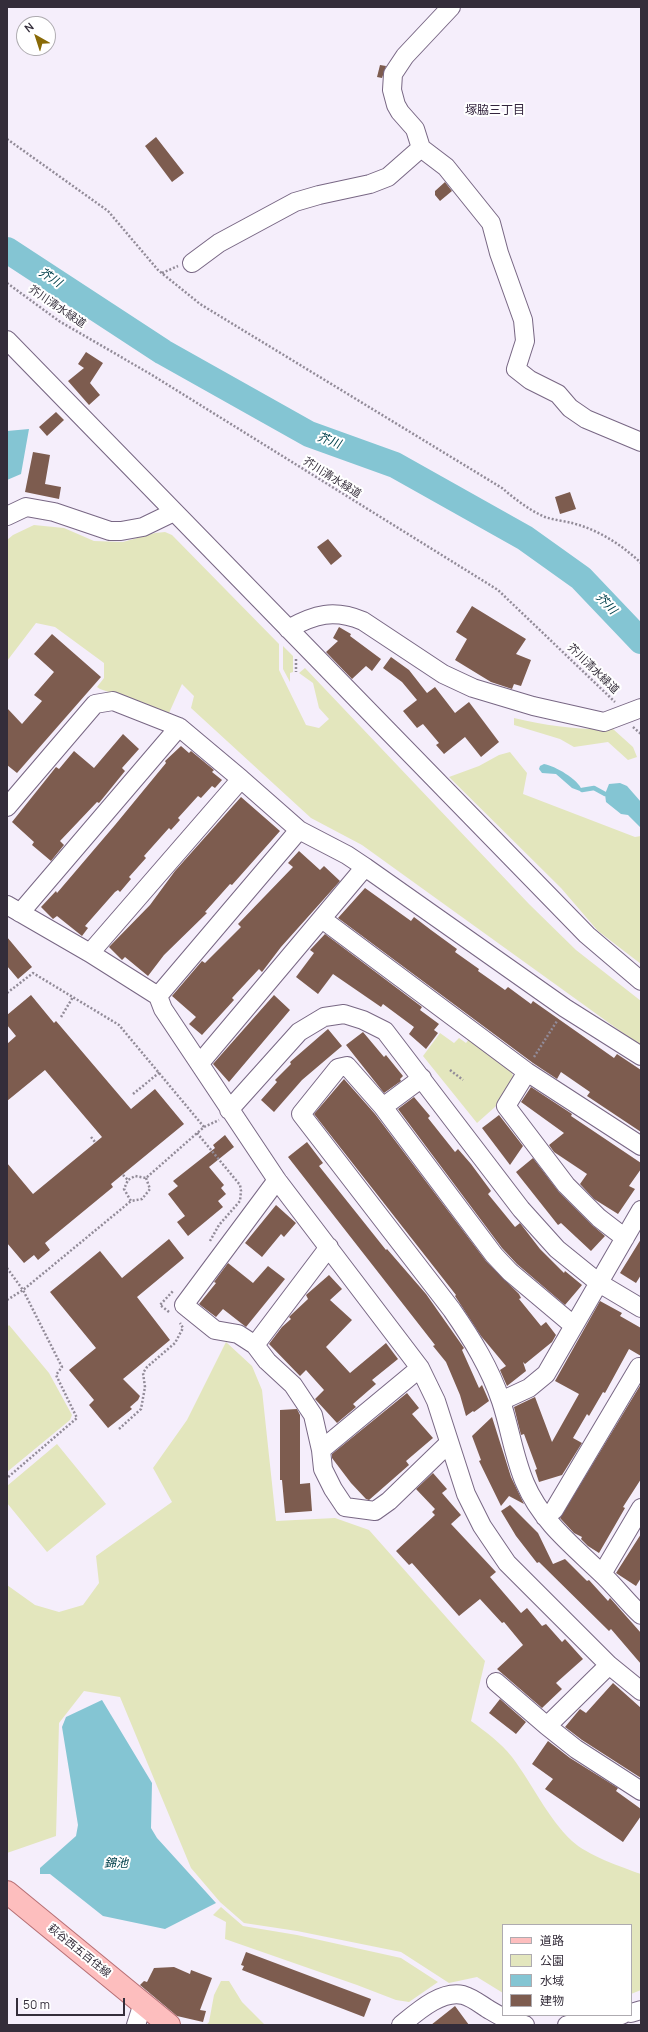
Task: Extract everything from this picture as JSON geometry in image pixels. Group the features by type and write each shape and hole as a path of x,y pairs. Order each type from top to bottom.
{"main road":[{"name":"萩谷西五百住線","path":"7,1892 169,2025"}],"street":[{"path":"451,7 405,56 393,74 392,90 396,105 414,129 421,148 446,167 491,223 499,253 523,320 525,341 516,369 530,380 558,394 570,408 586,419 641,442"},
{"path":"192,263 219,243 295,202 319,194 370,184 388,177 421,148"},
{"path":"7,340 587,935 641,981"},
{"path":"7,516 26,507 54,512 110,531 121,531 143,527 174,512"},
{"path":"288,629 304,620 321,615 337,613 351,616 363,621 443,674 473,688 532,706 604,722 634,712"},
{"path":"7,807 95,704 113,701 179,727 299,830 347,855 565,1008 641,1056"},
{"path":"179,727 14,909 90,953 158,996 163,1009 200,1063 226,1114 420,1368 436,1401 466,1494 482,1526 507,1563 609,1665 641,1690"},
{"path":"90,953 241,779"},
{"path":"158,996 299,830"},
{"path":"200,1063 365,867"},
{"path":"322,918 530,1065 641,1146"},
{"path":"226,1114 298,1032 324,1017 344,1014 363,1020 385,1031 521,1209 557,1249 599,1283 641,1308"},
{"path":"530,1065 506,1106 566,1185 599,1218 625,1238"},
{"path":"573,1325 510,1272 494,1255 383,1107 347,1066 338,1068 301,1114 472,1338 488,1368 501,1401 525,1483 545,1517 571,1546 602,1574 641,1615"},
{"path":"383,1107 422,1078"},
{"path":"277,1180 184,1305 215,1330 238,1334 255,1345 267,1361 293,1385 313,1415 322,1450 323,1469 333,1489 345,1507 375,1511 389,1501 449,1443"},
{"path":"501,1401 528,1388 546,1374 641,1210"},
{"path":"255,1345 329,1247"},
{"path":"545,1517 554,1510 639,1367 641,1368"},
{"path":"322,1450 420,1368"},
{"path":"602,1574 641,1508"},
{"path":"547,1726 609,1665"},
{"path":"496,1682 576,1749 641,1791"},
{"path":"413,2022 441,1998 450,1994 463,1995 471,1998 505,2019 525,2025"},
{"path":"136,2025 143,2003"},
{"path":"567,2025 623,2017"}],"path":[{"path":"7,139 108,211 158,270 200,304 502,488 530,509 545,517 573,523 600,534 617,544 641,563"},
{"name":"芥川清水緑道","path":"7,283 59,321 152,375 498,590 618,704 634,712"},
{"path":"296,662 296,672"},
{"path":"7,993 33,973 119,1025 152,1066 160,1072 204,1127"},
{"path":"61,1017 73,997"},
{"path":"530,1065 558,1018"},
{"path":"450,1070 463,1080"},
{"path":"133,1094 160,1072"},
{"path":"146,1178 204,1127 226,1114"},
{"path":"91,1137 95,1142"},
{"path":"123,1175 128,1180"},
{"path":"131,1201 124,1189 128,1180 135,1176 146,1178"},
{"path":"7,1300 23,1290 131,1201 142,1199 150,1189 146,1178"},
{"path":"7,1268 23,1290 62,1367 56,1375 77,1418 7,1478"}],"green space":[{"path":"34,525 64,528 94,541 123,542 155,533 165,532 172,535 279,644 279,670 306,725 319,728 329,719 319,708 313,683 299,673 305,668 529,904 576,950 641,1001 641,1046 362,845 311,818 191,708 194,696 182,684 169,713 100,689 97,687 104,678 104,663 55,627 36,623 7,661 7,540 13,535"},
{"path":"283,646 293,656 293,672 290,673 290,682 283,669"},
{"path":"514,718 564,727 613,729 633,747 637,757 628,760 608,742 574,747 560,739 514,725"},
{"path":"510,752 527,773 523,794 635,837 641,836 641,964 598,931 561,888 449,777 479,766 499,755"},
{"path":"440,1033 454,1043 459,1038 466,1043 469,1039 511,1070 514,1079 495,1107 477,1123 423,1056"},
{"path":"9,1325 49,1373 72,1415 70,1420 7,1472 7,1327"},
{"path":"226,1342 252,1366 262,1390 276,1521 335,1518 369,1530 485,1661 471,1721 498,1742 512,1757 555,1822 572,1841 595,1856 641,1874 641,1990 632,1994 632,1924 502,1924 502,1992 477,1977 449,1983 401,1952 297,1931 244,1923 220,1902 191,1868 120,1697 84,1691 59,1723 56,1836 7,1853 7,1585 35,1605 59,1612 83,1605 99,1583 96,1556 172,1502 153,1468 187,1420"},
{"path":"57,1444 106,1504 47,1552 7,1503 7,1486"},
{"path":"221,1907 243,1926 297,1935 401,1958 438,1982 409,2002 396,2000 225,1939 226,1922 213,1915"},
{"path":"221,1981 229,1981 242,2002 265,2025 206,2025 209,2022 214,1995"}],"water":[{"path":"29,429 21,474 7,480 7,431"},
{"path":"544,764 554,767 571,777 582,790 580,791 572,788 556,774 542,773 539,769 540,766"},
{"path":"620,783 627,786 641,802 641,828 628,815 621,814 606,802 605,794 609,784"},
{"name":"錦池","path":"102,1700 152,1783 151,1828 157,1838 216,1903 165,1929 103,1916 50,1874 40,1874 40,1868 76,1836 78,1825 62,1727 66,1717"}],"building":[{"path":"380,65 386,66 382,78 377,77"},
{"path":"156,137 184,173 172,182 145,146"},
{"path":"445,182 452,191 440,201 435,195 435,191"},
{"path":"86,352 103,363 90,383 100,395 89,405 68,381 84,368 78,364"},
{"path":"56,412 64,420 47,436 39,427"},
{"path":"33,452 50,455 45,484 61,487 59,499 25,492"},
{"path":"570,492 576,509 560,514 555,497"},
{"path":"328,539 342,556 331,565 317,547"},
{"path":"472,606 526,639 516,654 531,660 521,686 514,684 512,689 491,682 455,660 467,639 456,632"},
{"path":"339,627 351,634 350,636 381,659 372,671 366,666 352,679 326,652 338,641 333,638"},
{"path":"52,634 101,677 17,773 7,765 7,708 22,724 42,701 34,695 54,672 34,654"},
{"path":"391,657 409,670 427,693 435,687 455,713 469,702 499,742 481,757 465,737 444,754 436,745 439,743 423,724 417,728 403,711 417,700 402,682 383,668"},
{"path":"123,734 139,749 122,768 125,771 99,803 97,802 60,841 64,845 51,861 32,845 34,842 12,822 56,767 59,769 74,751 94,768"},
{"path":"181,746 189,753 191,751 214,770 212,772 222,780 215,788 212,786 201,798 198,796 178,818 180,820 171,830 169,828 144,856 146,858 129,877 131,879 120,892 118,890 115,892 85,926 88,928 82,936 57,916 53,919 41,907 56,891 57,893 166,763 165,761"},
{"path":"241,797 280,831 232,885 230,884 205,912 207,913 164,955 148,976 125,957 122,960 109,947 150,905 175,871"},
{"path":"299,851 320,870 324,866 340,881 281,947 262,972 259,969 232,998 234,1000 202,1035 189,1024 196,1017 172,996 202,961 205,963 241,927 238,924 293,867 288,863"},
{"path":"365,888 411,921 414,917 457,949 455,952 479,969 478,971 505,990 508,987 531,1004 533,1001 614,1058 617,1054 641,1070 641,1132 587,1096 590,1092 561,1072 557,1079 533,1063 338,918"},
{"path":"325,934 422,1007 420,1010 439,1024 434,1030 438,1033 426,1049 409,1034 414,1027 383,1004 381,1007 333,974 318,994 296,977 314,953 310,950"},
{"path":"7,937 32,967 18,979 7,966"},
{"path":"31,995 54,1023 56,1021 131,1109 155,1089 184,1124 111,1184 113,1187 45,1243 50,1250 38,1260 34,1255 24,1263 7,1243 7,1163 33,1194 102,1137 45,1070 7,1101 7,1044 16,1036 7,1025 7,1015"},
{"path":"274,995 290,1010 229,1082 213,1064"},
{"path":"328,1029 342,1046 302,1080 274,1112 261,1100 277,1082 275,1080 291,1064 290,1062"},
{"path":"363,1032 384,1057 386,1055 403,1076 400,1079 401,1081 384,1093 346,1045"},
{"path":"344,1079 375,1114 486,1261 519,1294 521,1298 519,1299 541,1326 546,1322 556,1335 552,1342 525,1364 523,1362 526,1371 507,1386 500,1370 506,1366 481,1336 455,1296 456,1295 314,1114"},
{"path":"531,1087 641,1163 641,1169 629,1186 635,1189 618,1214 594,1199 580,1184 587,1174 554,1152 549,1145 564,1133 521,1102"},
{"path":"414,1097 430,1116 428,1118 455,1152 458,1149 471,1164 491,1191 488,1194 515,1227 520,1223 540,1249 564,1273 565,1271 582,1285 565,1305 517,1264 502,1248 398,1109"},
{"path":"499,1115 523,1146 510,1165 482,1128"},
{"path":"225,1135 234,1147 209,1167 224,1185 221,1188 226,1194 218,1201 223,1207 188,1236 177,1222 185,1216 168,1194 178,1186 173,1181 215,1148 213,1145"},
{"path":"307,1142 323,1163 319,1166 386,1250 387,1249 426,1294 464,1348 462,1350 479,1388 482,1385 489,1401 474,1412 473,1411 466,1416 460,1395 446,1362 433,1346 435,1345 288,1157"},
{"path":"533,1158 559,1192 605,1236 591,1251 561,1223 558,1225 516,1172"},
{"path":"276,1205 296,1223 284,1237 281,1234 262,1257 245,1243"},
{"path":"169,1239 184,1258 137,1297 170,1340 123,1379 140,1396 138,1400 130,1407 132,1409 108,1428 89,1405 94,1400 69,1370 96,1348 50,1292 100,1251 122,1278"},
{"path":"641,1239 641,1275 636,1283 620,1273"},
{"path":"228,1263 253,1283 268,1266 285,1279 246,1327 223,1309 216,1317 199,1304 216,1283 214,1282"},
{"path":"329,1275 342,1289 330,1300 352,1320 326,1347 350,1373 386,1343 398,1359 372,1380 376,1384 353,1404 356,1407 337,1423 315,1399 324,1390 306,1370 300,1376 269,1344 282,1327 291,1319 289,1317 308,1299 306,1295"},
{"path":"600,1301 622,1313 620,1316 641,1328 641,1356 629,1349 605,1393 603,1392 589,1416 587,1414 573,1438 582,1443 562,1475 539,1482 535,1470 537,1469 524,1434 521,1435 514,1407 535,1397 552,1442 579,1394 555,1381"},
{"path":"641,1384 641,1479 623,1507 625,1508 599,1553 588,1546 581,1539 582,1537 574,1533 560,1518"},
{"path":"407,1393 419,1408 412,1414 433,1438 406,1461 409,1465 369,1500 366,1499 351,1483 332,1458 332,1454"},
{"path":"297,1409 300,1415 300,1484 310,1483 312,1511 285,1513 282,1480 280,1480 280,1410"},
{"path":"492,1417 511,1477 524,1504 509,1496 501,1506 479,1461 481,1460 472,1436"},
{"path":"433,1473 447,1489 442,1493 461,1515 451,1524 496,1572 490,1577 521,1613 527,1608 542,1626 546,1624 562,1642 565,1639 583,1659 556,1683 562,1689 542,1708 497,1669 523,1645 504,1622 502,1623 480,1599 459,1616 412,1563 409,1565 396,1551 435,1515 432,1512 435,1509 416,1489"},
{"path":"510,1505 538,1533 553,1564 565,1559 587,1581 589,1580 608,1601 610,1598 641,1633 641,1664 611,1629 609,1631 539,1562 537,1563 516,1536 501,1511"},
{"path":"641,1534 641,1578 636,1586 616,1573"},
{"path":"613,1683 641,1708 641,1778 582,1740 565,1727 580,1709 586,1713"},
{"path":"500,1699 526,1722 516,1734 489,1713"},
{"path":"548,1741 570,1758 618,1788 616,1791 641,1809 641,1816 623,1842 545,1789 553,1779 532,1764"},
{"path":"246,1952 371,1999 364,2017 242,1970 244,1966 241,1965"},
{"path":"174,1967 190,1974 191,1970 212,1978 200,2010 206,2011 203,2022 177,2016 140,1985 144,1981 147,1982 154,1968"},
{"path":"455,2006 469,2025 431,2025"}],"waterway":[{"name":"芥川","path":"7,250 163,352 309,434 395,465 525,538 581,578 641,641"},
{"path":"582,790 594,788 605,794"}],"district":[{"name":"塚脇三丁目","path":"495,111"}]}
